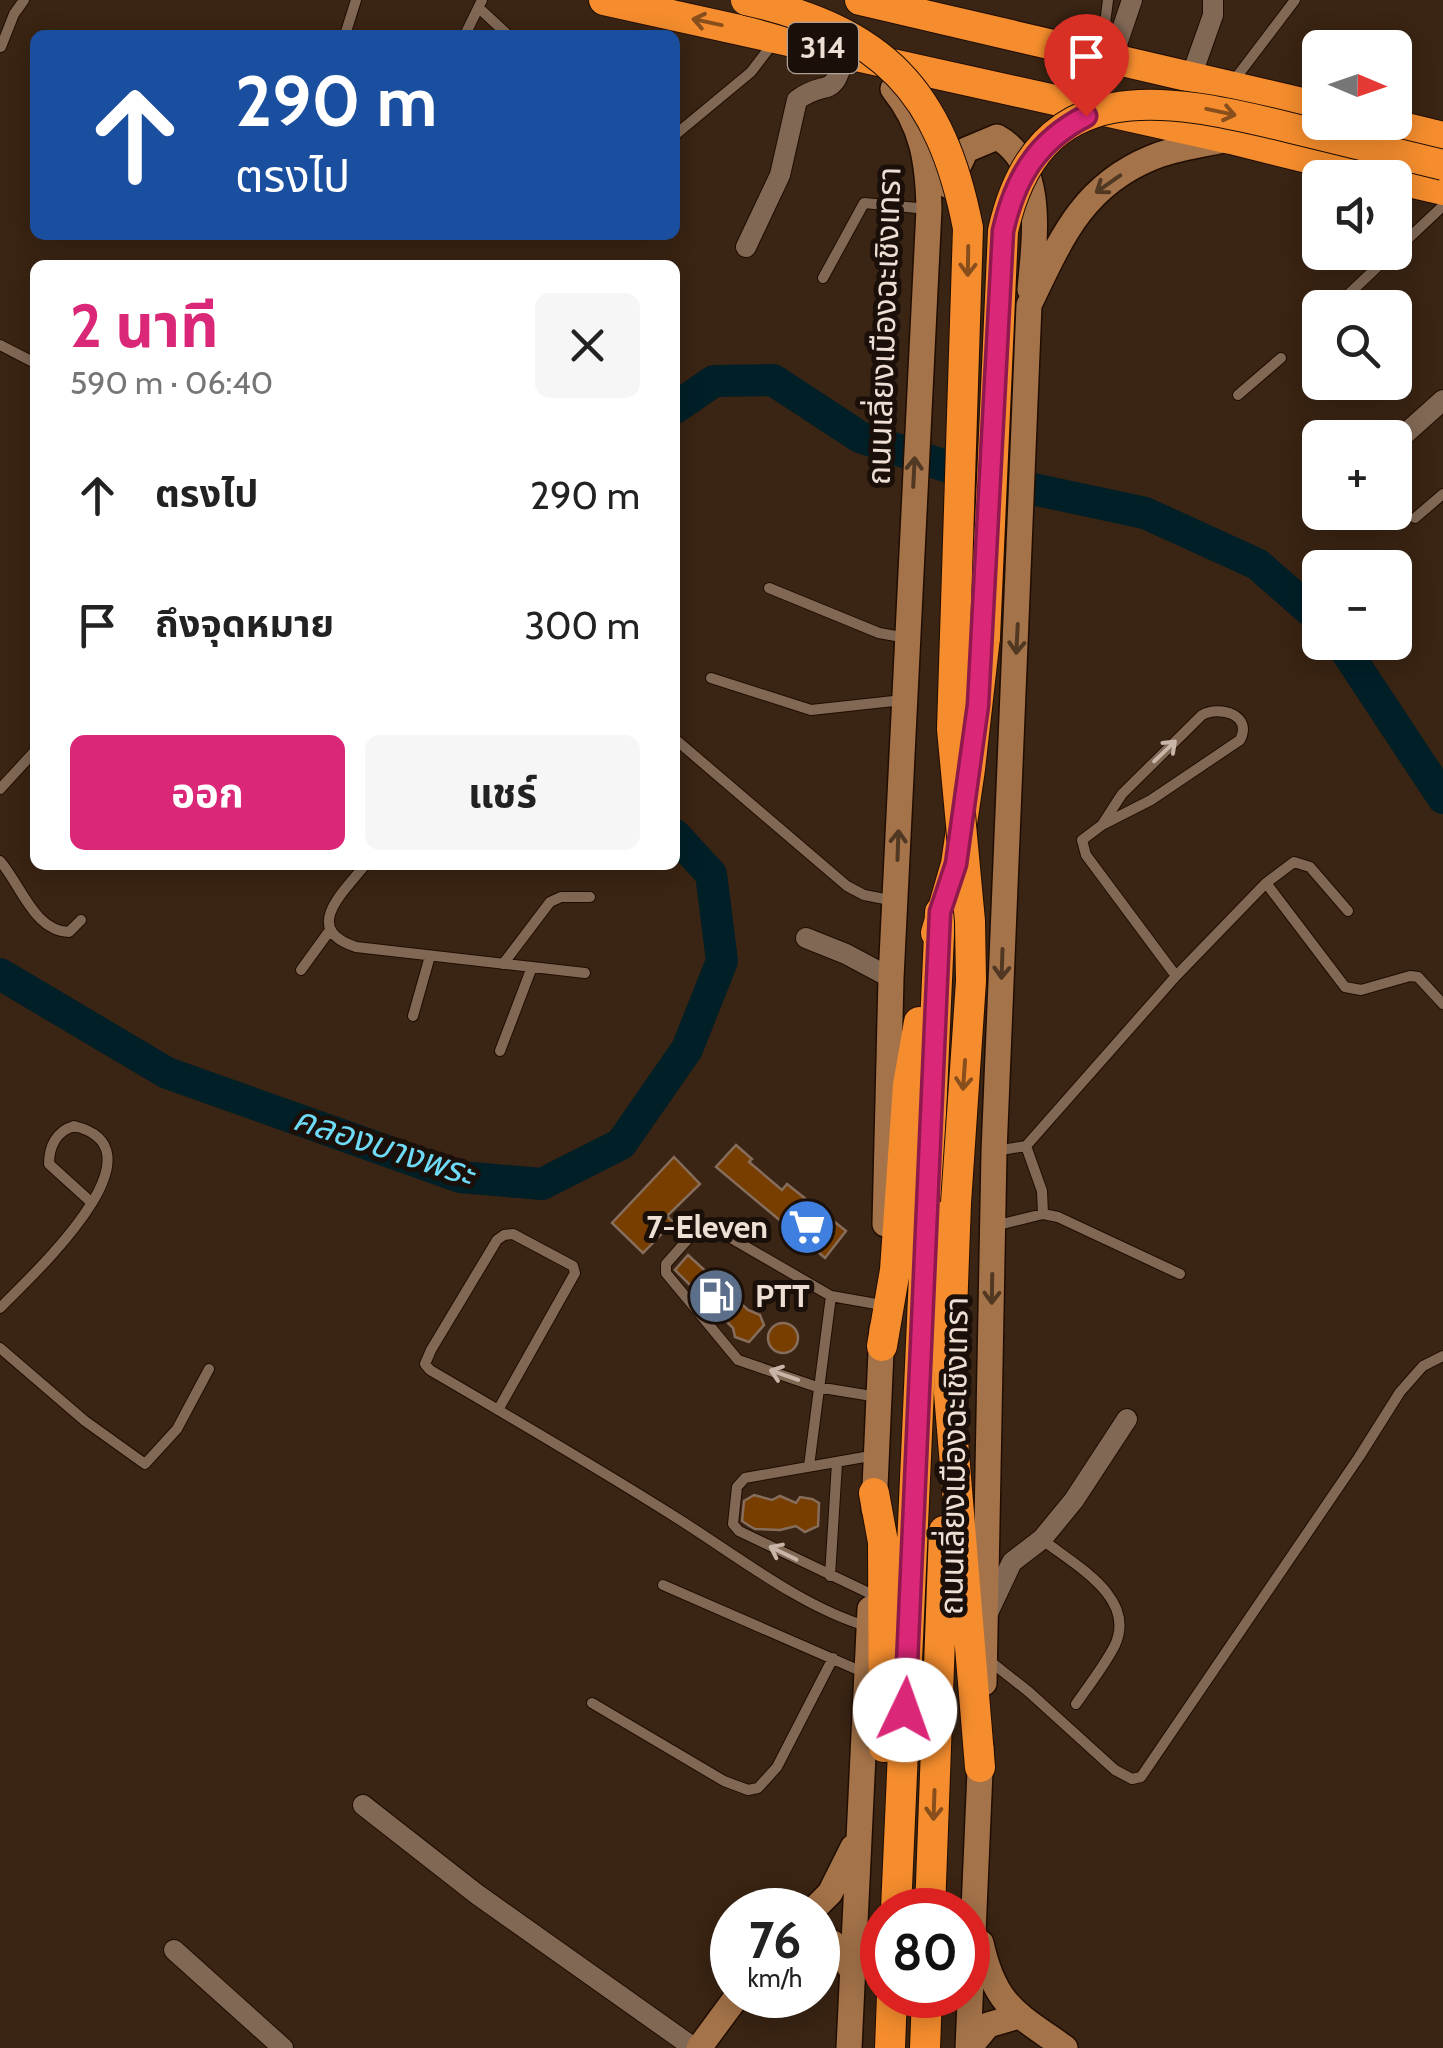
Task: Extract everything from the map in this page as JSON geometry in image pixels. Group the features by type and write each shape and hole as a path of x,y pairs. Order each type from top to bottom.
{"highway":[{"name":"314","path":"604,0 1320,160"},
{"path":"746,0 802,14 842,30 892,68 919,100 944,144 959,182 968,228 952,728 970,921 971,981 956,1203 949,1392 980,1767"},
{"name":"314","path":"870,1 1302,104"},
{"path":"974,82 988,68 991,54 988,40 978,28"},
{"path":"1042,96 1036,87 1035,70 1041,58 1059,47"},
{"path":"882,1346 895,1270 908,1085 940,912 956,864 970,770 984,638 1003,231 1017,184 1052,136 1086,116 1125,105 1166,104 1232,114 1443,165"},
{"path":"1412,129 1443,137"},
{"name":"314","path":"1412,183 1443,190"},
{"name":"ถนนเลี่ยงเมืองฉะเชิงเทรา","path":"897,1888 940,912"},
{"name":"ถนนเลี่ยงเมืองฉะเชิงเทรา","path":"931,1888 949,1392"},
{"path":"874,1492 884,1542 884,1888"},
{"path":"885,2018 887,2048"},
{"path":"887,2048 890,2018"},
{"path":"925,2048 926,2018"}],"main road":[{"name":"ถนนเลี่ยงเมืองฉะเชิงเทรา","path":"852,54 895,91 920,133 926,151 929,210 891,978 879,1397"},
{"path":"924,278 957,165 966,150 997,137 1014,146 1029,184 1036,222 1029,304"},
{"name":"ถนนเลี่ยงเมืองฉะเชิงเทรา","path":"969,2048 985,1658 994,1152 1029,304 1075,216 1104,185 1152,157 1231,138"},
{"path":"849,2048 879,1397"},
{"path":"833,1888 860,1834"},
{"path":"976,1841 978,1921 994,1989 1020,2016 1065,2048"},
{"path":"840,1953 852,1969"},
{"path":"969,2048 988,2024 1020,2016"},
{"path":"697,2048 720,2018"}],"street":[{"path":"1107,57 1132,0"},
{"path":"1191,77 1213,15 1212,0"},
{"path":"746,248 780,175 797,100 806,92 832,86 852,54"},
{"path":"1412,428 1443,400"},
{"path":"806,938 891,978"},
{"path":"986,1617 1012,1562 1042,1539 1074,1500 1126,1419"},
{"path":"363,1804 478,1895 697,2048"},
{"path":"174,1950 283,2048"}],"lane":[{"path":"1,46 24,0"},
{"path":"347,30 356,0"},
{"path":"1107,57 1108,0"},
{"path":"1230,86 1295,0"},
{"path":"468,30 480,4 503,30"},
{"path":"680,132 751,72 778,38"},
{"path":"823,278 864,202 929,210"},
{"path":"1412,235 1443,206"},
{"path":"1353,290 1375,270"},
{"path":"0,345 30,360"},
{"path":"1238,395 1282,358"},
{"path":"1415,518 1443,494"},
{"path":"770,588 878,633 908,638"},
{"path":"710,678 811,710 904,700"},
{"path":"1102,825 1122,794 1202,715 1219,710 1243,723 1245,731 1240,740 1151,800 1086,835 1082,848 1176,976"},
{"path":"680,744 846,886 864,895 896,902"},
{"path":"0,789 30,756"},
{"path":"0,861 15,878 38,919 61,932 69,932 82,920"},
{"path":"994,1152 1026,1146 1176,976 1266,883 1294,862 1310,866 1348,911"},
{"path":"361,870 332,907 328,920 330,930 342,943 356,948 585,973"},
{"path":"1266,883 1345,987 1360,990 1410,976 1418,978 1443,1004"},
{"path":"504,964 550,902 562,897 590,898"},
{"path":"301,970 330,930"},
{"path":"413,1016 430,956"},
{"path":"500,1051 532,967"},
{"path":"0,1308 74,1229 92,1203 110,1163 104,1142 86,1128 74,1126 59,1134 49,1164 92,1203"},
{"path":"1026,1146 1042,1191 1043,1214"},
{"path":"993,1226 1043,1214 1076,1224 1180,1274"},
{"path":"879,1397 817,1387 738,1360 666,1274 666,1264 696,1230 710,1226 831,1296 882,1305"},
{"path":"498,1410 575,1273 573,1266 513,1234 497,1240 430,1350 425,1364 430,1370 826,1610 869,1627"},
{"path":"809,1466 831,1296"},
{"path":"0,1348 85,1421 145,1464 177,1430 209,1369"},
{"path":"985,1658 1029,1692 1114,1770 1132,1779 1141,1777 1360,1458 1400,1392 1423,1366 1443,1356"},
{"path":"871,1594 739,1532 733,1524 737,1487 746,1478 876,1456"},
{"path":"830,1576 837,1462"},
{"path":"1042,1539 1103,1588 1118,1609 1120,1627 1114,1646 1076,1704"},
{"path":"664,1585 866,1674"},
{"path":"592,1703 724,1781 748,1790 758,1788 777,1767 833,1658"}],"building":[{"path":"736,1145 752,1159 749,1162 782,1190 787,1184 846,1231 825,1258 716,1167"},
{"path":"674,1157 700,1184 667,1216 673,1222 643,1253 612,1223"},
{"path":"688,1255 748,1310 760,1315 764,1325 749,1342 735,1337 733,1328 675,1270"},
{"path":"783,1323 794,1327 798,1338 794,1349 783,1353 772,1349 768,1338 772,1327"},
{"path":"754,1495 772,1500 780,1496 796,1503 800,1497 812,1499 819,1503 818,1526 805,1532 796,1526 755,1529 742,1521 744,1501"}],"waterway":[{"name":"คลองบางพระ","path":"680,405 714,381 773,380 860,437 981,478 1145,513 1257,564 1302,603"},
{"name":"คลองบางพระ","path":"1352,660 1443,798"},
{"name":"คลองบางพระ","path":"0,974 167,1073 460,1177 542,1184 621,1144 687,1049 722,961 711,874 680,840"}],"place":[{"name":"7-Eleven","path":"807,1227"},
{"name":"PTT","path":"716,1296"}],"route":[{"path":"905,1710 940,912 956,864 978,705 1003,231 1009,204 1026,166 1052,136 1086,116"}]}
